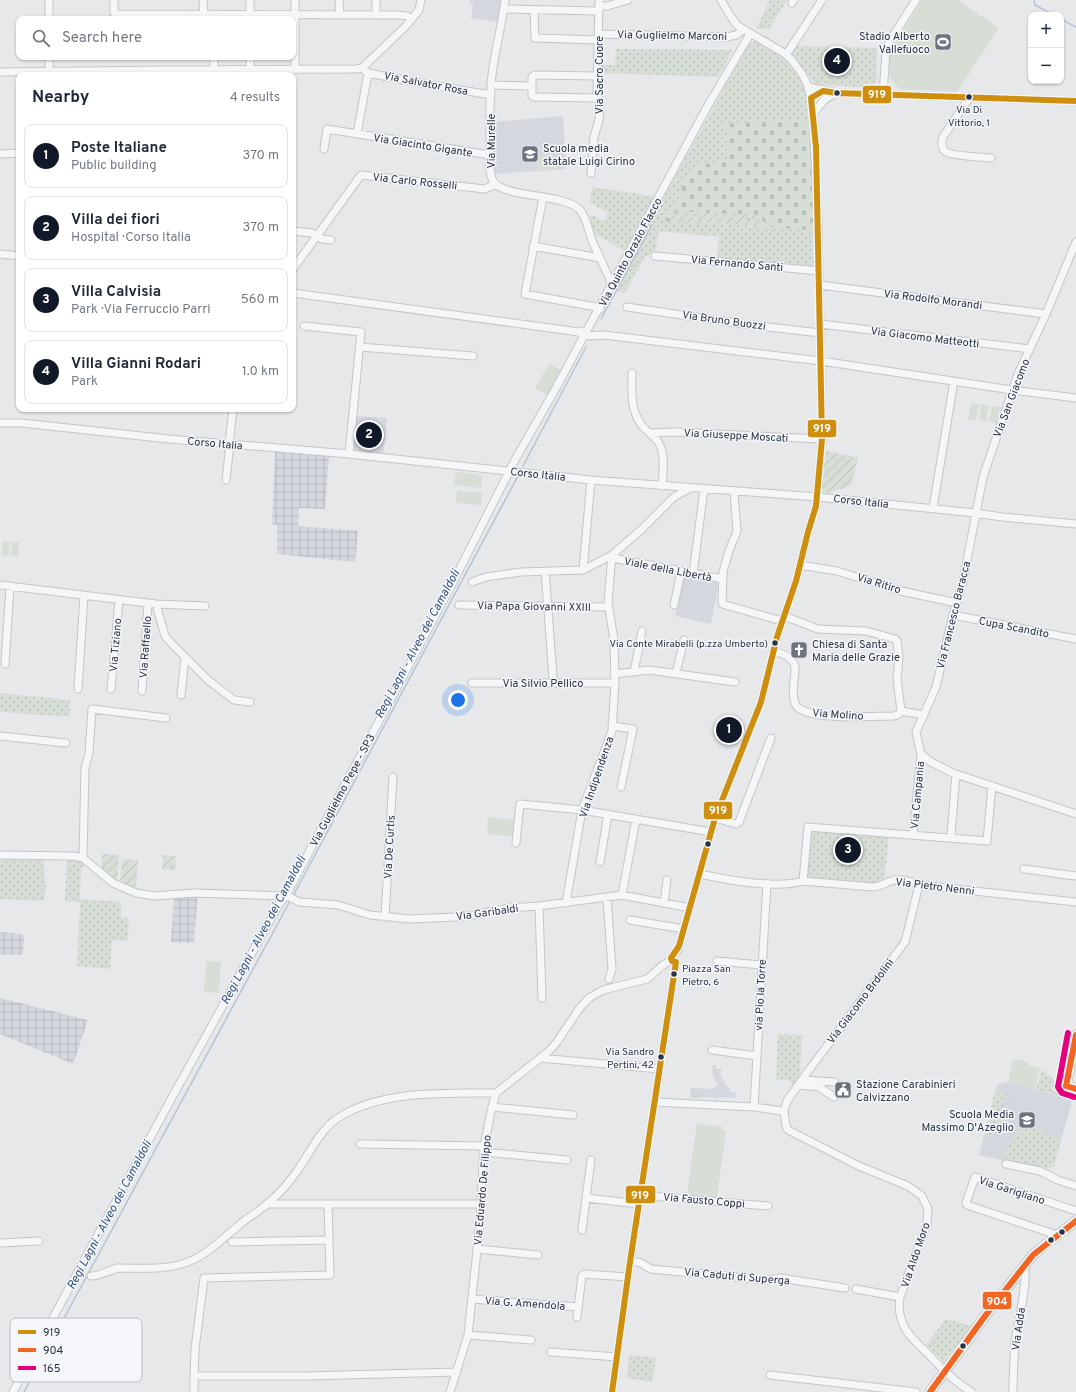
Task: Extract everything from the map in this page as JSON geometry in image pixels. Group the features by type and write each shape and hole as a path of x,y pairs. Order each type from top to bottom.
{"main road":[{"path":"1076,1035 1066,1086 1076,1089"},
{"path":"930,1392 1033,1255 1076,1221"}],"street":[{"path":"49,0 49,16"},
{"path":"114,0 114,12 116,14 209,16"},
{"path":"203,0 204,15"},
{"path":"250,0 250,16"},
{"path":"295,0 295,16 403,15 412,19"},
{"path":"340,0 340,15"},
{"path":"376,0 376,15"},
{"path":"110,72 166,72 214,69 350,70 362,68 412,19 419,10 421,0"},
{"name":"Via Murelle","path":"505,0 491,85 491,175 496,184 504,189 569,202 577,207 584,216 594,246 600,258"},
{"path":"504,9 534,10 607,6 628,0"},
{"path":"612,1392 659,1069 673,959 678,950 715,818 761,702 773,651 800,565 816,506 822,439 820,284 814,114 811,98 802,74 790,59 786,55 743,30 735,23 721,0"},
{"path":"786,55 822,0"},
{"path":"883,94 886,51 916,0"},
{"name":"Via Sacro Cuore","path":"591,173 594,137 599,120 600,105 598,98 599,6"},
{"name":"Via Guglielmo Marconi","path":"534,10 534,38 727,37 736,35 743,30"},
{"name":"Via Quinto Orazio Flacco","path":"510,470 584,332 600,309 612,284 708,107 750,34"},
{"path":"49,60 49,71"},
{"path":"214,60 214,69"},
{"path":"250,60 250,70"},
{"path":"295,60 295,70"},
{"name":"Via Salvator Rosa","path":"362,68 368,72 430,85 491,94"},
{"path":"0,72 54,72"},
{"path":"357,134 368,72"},
{"path":"598,76 535,75 532,77 532,96 534,97 598,98"},
{"path":"491,85 532,86"},
{"path":"808,87 837,93 1076,101"},
{"path":"811,98 823,90"},
{"path":"814,114 824,100 837,93"},
{"path":"970,97 944,137 942,144 943,148 951,154 991,158"},
{"path":"811,98 824,100"},
{"name":"Via Giacinto Gigante","path":"324,149 327,129 490,155"},
{"path":"0,154 16,153"},
{"name":"Via Carlo Rosselli","path":"296,265 361,176 485,189 496,184"},
{"path":"542,197 525,294 600,309"},
{"path":"296,230 312,233 325,240 331,240"},
{"name":"Via San Giacomo","path":"975,513 982,477 1012,390 1076,242"},
{"path":"534,246 600,258 612,284"},
{"path":"0,254 16,256"},
{"name":"Via Fernando Santi","path":"656,256 819,271"},
{"name":"Via Rodolfo Morandi","path":"820,284 1046,314"},
{"path":"296,293 584,332 821,361 1012,390 1076,398"},
{"name":"Via Bruno Buozzi","path":"627,307 743,324 820,333"},
{"path":"593,320 600,334"},
{"name":"Via Giacomo Matteotti","path":"820,324 1030,349"},
{"path":"304,326 361,332 349,454"},
{"path":"360,347 473,356"},
{"path":"632,373 632,396 637,417 641,425 651,433 661,448 663,461 662,486"},
{"path":"932,508 953,387"},
{"path":"226,480 233,412"},
{"name":"Corso Italia","path":"0,423 22,423 230,444 349,454 510,470 591,480 817,497 1076,524"},
{"name":"Via Giuseppe Moscati","path":"651,433 675,432 822,439"},
{"name":"Via Guglielmo Pepe - SP3","path":"53,1318 169,1102 279,904 287,896 450,588 510,470"},
{"path":"583,570 591,480"},
{"path":"472,582 486,577 521,572 583,570 612,557 674,497 690,488"},
{"path":"693,574 704,489"},
{"path":"734,491 737,531 723,572 722,604 818,629 866,632 895,639 897,641 899,658 898,679 901,711 924,715"},
{"name":"Via Francesco Baracca","path":"921,754 916,732 936,687 953,615 963,582 975,513"},
{"name":"Viale della Libertà","path":"612,557 723,579"},
{"name":"Via Indipendenza","path":"566,903 582,810 605,751 612,726 614,640 608,602 612,557"},
{"name":"Via Ritiro","path":"800,565 837,571 901,591 957,603"},
{"path":"545,571 553,677"},
{"path":"674,605 682,572"},
{"path":"0,585 156,604 205,606"},
{"path":"5,664 10,586"},
{"path":"78,689 84,595"},
{"name":"Via Tiziano","path":"112,689 119,600"},
{"name":"Via Raffaello","path":"142,691 148,603"},
{"path":"156,604 165,636 184,657 208,680 234,700 250,702"},
{"name":"Via Papa Giovanni XXIII","path":"459,604 609,607"},
{"name":"Cupa Scandito","path":"953,615 1076,639"},
{"path":"634,672 642,631"},
{"path":"676,673 684,640"},
{"name":"Via Molino","path":"773,651 789,656 793,661 796,672 793,688 795,705 802,710 828,716 862,717 894,716 899,714 901,711"},
{"path":"182,695 184,657"},
{"path":"614,674 649,670 735,682"},
{"name":"Via Silvio Pellico","path":"472,683 614,683"},
{"path":"83,858 85,768 89,753 92,709 166,718"},
{"path":"612,726 633,729 621,787"},
{"path":"0,736 66,743"},
{"path":"715,818 736,824 739,822 771,738"},
{"path":"921,754 931,762 956,774 1076,814"},
{"name":"Via Campania","path":"913,835 921,754"},
{"path":"950,837 956,774"},
{"name":"Via De Curtis","path":"385,917 393,777"},
{"path":"803,881 808,828 950,837 987,841 992,786"},
{"path":"516,843 520,804 582,810 711,832"},
{"path":"600,862 608,814"},
{"path":"622,895 636,819"},
{"path":"0,855 73,856 83,858 113,883 138,893 155,896 193,893 287,896"},
{"path":"1024,869 1049,871 1054,874 1076,876"},
{"name":"Via Pietro Nenni","path":"700,874 726,879 767,883 794,884 803,881 872,887 877,887 894,880 911,881 919,885 1076,902"},
{"path":"664,903 667,880"},
{"name":"via Pio la Torre","path":"754,1108 761,964 767,883"},
{"name":"Via Giacomo Brdolini","path":"784,1111 787,1101 800,1082 905,942 919,885"},
{"name":"Via Garibaldi","path":"287,896 299,902 338,905 370,915 410,918 456,917 510,908 566,903 622,895 690,908"},
{"path":"607,898 612,969 609,979"},
{"path":"539,906 542,998"},
{"path":"630,920 684,929"},
{"path":"92,1276 97,1276 118,1268 162,1267 188,1262 207,1251 268,1204 294,1175 317,1138 341,1116 370,1104 410,1096 448,1093 496,1093 540,1058 557,1042 579,1009 589,998 603,990 647,979 664,964 673,959"},
{"path":"717,961 761,964"},
{"path":"712,1050 757,1056"},
{"path":"540,1058 659,1069"},
{"path":"800,1082 834,1082"},
{"path":"800,1082 819,1087 834,1097"},
{"name":"Via Eduardo De Filippo","path":"450,1392 468,1335 481,1204 484,1149 496,1093"},
{"path":"654,1102 784,1111"},
{"path":"492,1107 573,1115"},
{"name":"Via Aldo Moro","path":"784,1111 788,1130 859,1166 908,1186 922,1196 928,1209 927,1224 900,1297 900,1317 906,1330 918,1344 945,1371 972,1392"},
{"path":"360,1144 484,1149 567,1160"},
{"path":"582,1230 591,1160"},
{"path":"1006,1164 1040,1171 1058,1180 1076,1186"},
{"name":"Via Garigliano","path":"1057,1235 967,1205 966,1203 975,1177 1076,1211"},
{"name":"Via Fausto Coppi","path":"640,1195 768,1206"},
{"path":"586,1198 639,1204"},
{"path":"268,1204 481,1204"},
{"path":"194,1392 195,1342 204,1278 330,1275 328,1204"},
{"path":"232,1242 329,1240"},
{"path":"0,1242 39,1241"},
{"path":"477,1249 538,1255"},
{"name":"Via Caduti di Superga","path":"630,1262 639,1262 651,1269 767,1280 780,1278 845,1288"},
{"name":"Via Adda","path":"1013,1392 1015,1342 1025,1281 1024,1266"},
{"name":"Via G. Amendola","path":"577,1317 582,1276 584,1274 628,1277"},
{"path":"856,1289 900,1297"},
{"name":"Via G. Amendola","path":"472,1299 578,1307"},
{"path":"468,1335 531,1340"},
{"path":"551,1352 617,1357"},
{"path":"194,1376 314,1376 457,1372"},
{"path":"770,1375 916,1392"},
{"name":"Via Guglielmo Pepe - SP3","path":"13,1392 18,1382"}],"shaded area":[{"path":"470,0 502,0 498,22 471,18 473,4 470,3"},
{"name":"Scuola media statale Luigi Cirino","path":"563,116 566,169 495,174 494,122"},
{"path":"354,416 387,418 383,455 350,452"},
{"path":"275,451 329,456 325,509 299,508 298,526 358,531 355,562 277,554 277,525 272,524"},
{"path":"683,575 719,582 711,624 675,616"},
{"path":"198,890 194,943 171,942 174,898"},
{"path":"0,932 24,935 23,955 0,955"},
{"path":"0,998 88,1020 73,1064 0,1034"},
{"path":"712,1065 716,1065 716,1069 721,1069 720,1073 726,1086 728,1086 731,1092 736,1092 735,1098 691,1098 690,1088 713,1089 718,1085 712,1073"},
{"name":"Scuola Media Massimo D'Azeglio","path":"1008,1082 1023,1085 1050,1095 1053,1090 1073,1097 1054,1166 1042,1170 979,1155 996,1088 998,1084"}],"green space":[{"path":"770,0 787,0 769,29 756,29"},
{"name":"Stadio Alberto Vallefuoco","path":"922,0 958,0 999,28 957,92 901,89 896,86 890,77 889,64 891,49"},
{"path":"756,41 784,58 801,81 806,91 812,119 727,160 666,221 816,230 816,264 813,267 717,259 719,237 659,231 655,252 645,257 624,294 616,290 656,211 749,43"},
{"path":"795,46 877,48 876,82 867,87 816,85 791,54"},
{"path":"616,49 733,50 718,77 602,73 602,65 615,65"},
{"path":"831,49 842,49 842,66 830,66"},
{"path":"812,119 816,230 666,221 694,164 721,164 721,160 727,160 725,124"},
{"path":"556,154 557,169 536,171 535,155"},
{"path":"592,187 657,197 626,252 589,230 585,218 594,215 604,221 608,213 590,202"},
{"path":"676,211 765,215 765,217 674,215"},
{"path":"673,216 765,221 764,226 670,221"},
{"path":"549,364 562,371 548,395 535,388"},
{"path":"971,403 979,404 976,420 968,419"},
{"path":"981,404 989,406 986,421 979,420"},
{"path":"992,406 1000,407 997,423 989,422"},
{"path":"826,451 858,458 851,486 828,493 820,491"},
{"path":"456,472 482,475 481,488 454,485"},
{"path":"457,491 482,493 481,505 456,503"},
{"path":"3,541 10,542 9,556 2,555"},
{"path":"12,542 19,542 18,557 11,556"},
{"path":"0,693 70,700 70,717 0,712"},
{"path":"488,817 515,820 514,836 487,834"},
{"path":"811,831 888,836 884,881 877,884 812,879 807,872 810,834"},
{"path":"102,854 119,855 117,881 102,868"},
{"path":"163,855 176,856 175,870 162,869"},
{"path":"0,858 43,858 46,889 44,901 0,899"},
{"path":"67,858 80,859 85,863 81,871 80,899 121,902 121,918 129,918 128,941 112,940 110,969 77,966 80,902 65,901"},
{"path":"122,859 138,860 136,885 134,888 120,883"},
{"path":"206,961 221,962 219,993 204,992"},
{"path":"778,1034 802,1035 800,1075 792,1087 791,1081 780,1079 776,1080"},
{"path":"1013,1059 1028,1062 1028,1065 1040,1068 1035,1089 1008,1082"},
{"path":"1042,1069 1062,1086 1060,1092 1053,1090 1050,1095 1036,1090"},
{"path":"996,1088 1011,1098 1010,1100 1005,1097 1000,1103 1011,1110 993,1136 990,1136 987,1140 983,1139"},
{"path":"1025,1120 1049,1136 1055,1137 1062,1133 1054,1166 1042,1170 1003,1161 1002,1156"},
{"path":"697,1123 723,1127 722,1130 726,1130 717,1197 687,1194"},
{"path":"945,1320 972,1326 944,1362 926,1345"},
{"path":"630,1355 656,1358 652,1382 626,1378"}],"waterway":[{"name":"Regi Lagni - Alveo dei Camaldoli","path":"1034,0 1035,5 1048,12"},
{"name":"Regi Lagni - Alveo dei Camaldoli","path":"1064,21 1076,27"},
{"name":"Regi Lagni - Alveo dei Camaldoli","path":"601,319 652,225"},
{"name":"Regi Lagni - Alveo dei Camaldoli","path":"523,466 586,347"},
{"name":"Regi Lagni - Alveo dei Camaldoli","path":"293,896 518,476"},
{"name":"Regi Lagni - Alveo dei Camaldoli","path":"64,1318 290,901"},
{"name":"Regi Lagni - Alveo dei Camaldoli","path":"24,1392 29,1382"}],"transit line":[{"name":"919","path":"612,1392 630,1262 676,962 672,961 671,958 679,946 715,818 761,702 777,637 796,581 816,506 822,439 816,147 811,98 823,91 837,93 1076,101"},
{"name":"165","path":"1068,1033 1058,1087 1062,1093 1074,1097"},
{"name":"904","path":"1076,1035 1066,1086 1076,1089"},
{"name":"904","path":"930,1392 985,1316 1033,1255 1076,1221"}],"place":[{"name":"Stadio Alberto Vallefuoco","path":"943,42"},
{"name":"Villa Gianni Rodari","path":"837,61"},
{"name":"Via Di Vittorio, 1","path":"969,97"},
{"name":"Scuola media statale Luigi Cirino","path":"530,154"},
{"name":"Villa dei fiori","path":"369,435"},
{"name":"Via Conte Mirabelli (p.zza Umberto)","path":"775,643"},
{"name":"Chiesa di Santa Maria delle Grazie","path":"799,650"},
{"name":"Poste Italiane","path":"729,730"},
{"name":"Villa Calvisia","path":"848,850"},
{"name":"Piazza San Pietro, 6","path":"674,974"},
{"name":"Via Sandro Pertini, 42","path":"661,1057"},
{"name":"Stazione Carabinieri Calvizzano","path":"843,1090"},
{"name":"Scuola Media Massimo D'Azeglio","path":"1027,1120"}]}
